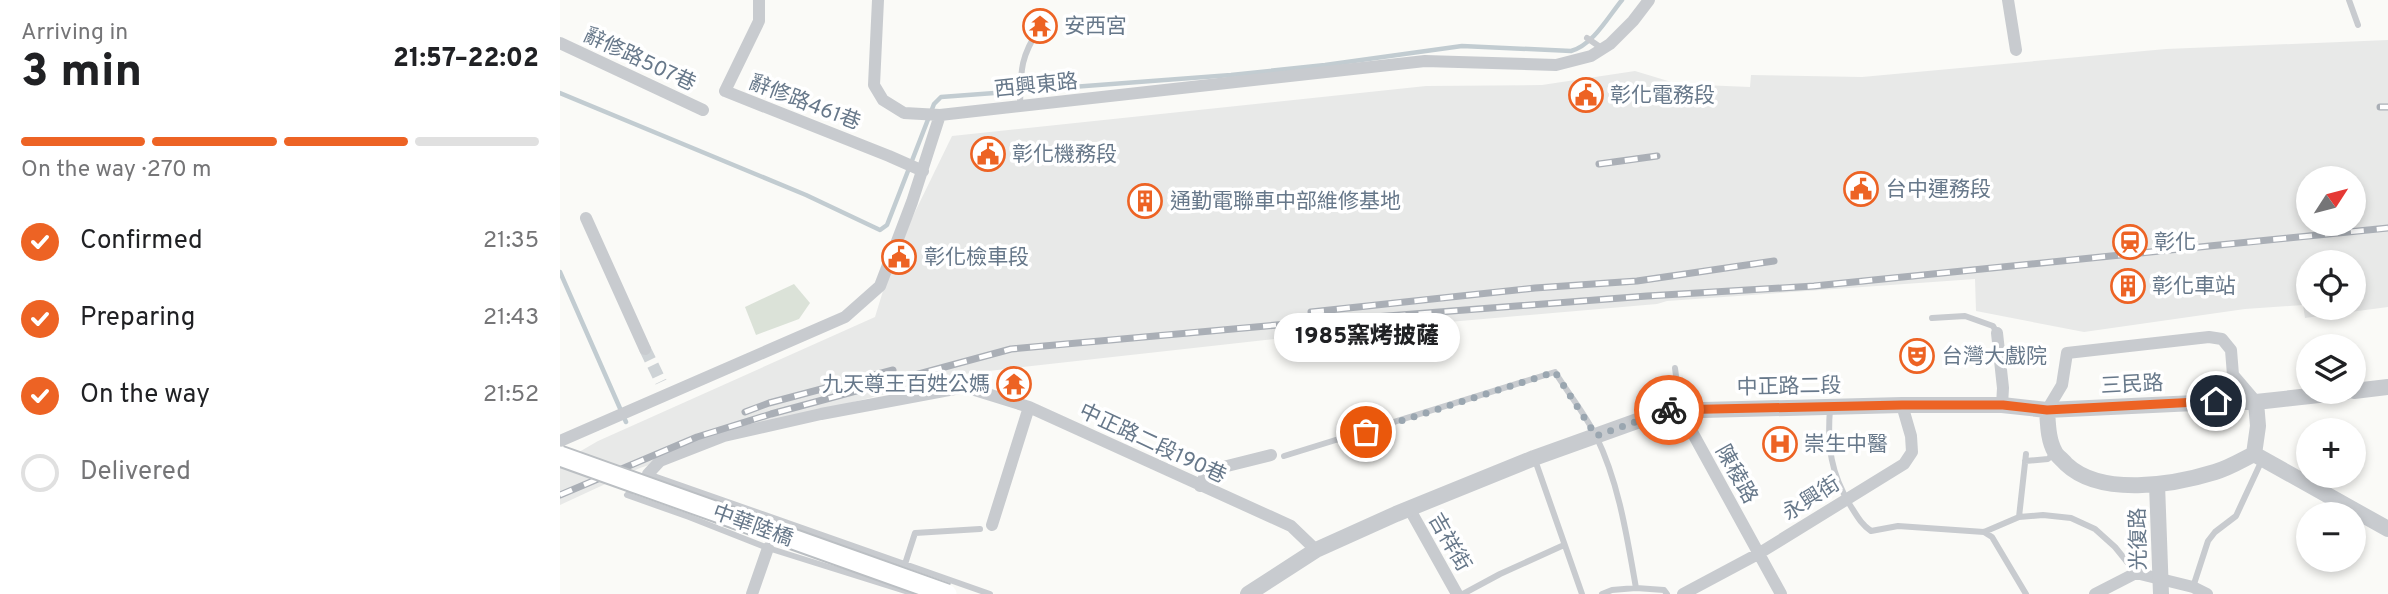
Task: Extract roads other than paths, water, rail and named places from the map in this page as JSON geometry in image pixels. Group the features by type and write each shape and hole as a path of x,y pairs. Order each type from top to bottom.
{"main road":[{"name":"中華陸橋","path":"560,456 947,594"}],"street":[{"name":"辭修路461巷","path":"759,0 759,21 725,91 923,171"},
{"name":"西興東路","path":"878,0 874,85 883,100 904,113 940,115 1425,61 1556,65 1591,56 1610,44 1649,0"},
{"path":"2008,0 2016,50"},
{"name":"辭修路507巷","path":"560,43 703,110"},
{"path":"560,442 845,317 880,286 923,171 940,115"},
{"path":"586,218 645,349"},
{"path":"1997,333 2003,405"},
{"path":"2209,337 2222,339 2231,350 2233,375 2256,402 2258,456 2217,472 2157,484 2098,482 2076,472 2055,453 2047,410 2062,386 2067,353 2209,337"},
{"path":"660,382 667,395"},
{"name":"中正路二段190巷","path":"648,474 660,461 724,436 821,414 965,387 1029,407 1291,526 1316,550"},
{"path":"2366,390 2388,387"},
{"name":"三民路","path":"2047,410 2216,401 2256,402 2296,398"},
{"name":"中正路二段","path":"1248,594 1316,550 1409,508 1534,458 1665,411 1902,405 2003,405 2047,410"},
{"name":"永興街","path":"1683,594 1758,554 1903,464 1912,452 1911,436 1902,405"},
{"path":"986,527 1029,407"},
{"name":"陳稜路","path":"1680,410 1781,594"},
{"path":"1200,486 1211,470 1277,455"},
{"path":"2258,456 2388,529"},
{"name":"光復路","path":"2157,484 2160,587"},
{"name":"吉祥街","path":"1409,508 1457,594"},
{"path":"752,594 768,548"},
{"path":"2095,594 2136,573 2160,587 2193,587 2207,594"}],"lane":[{"path":"2349,0 2358,25"},
{"path":"1020,107 1021,64 1039,29"},
{"path":"1587,38 1602,49"},
{"path":"1932,318 1965,316 1993,326 1997,333"},
{"path":"1675,368 1680,410"},
{"path":"1277,455 1312,449 1325,442 1340,440 1555,372 1596,436 1623,518 1636,588"},
{"path":"1830,406 1829,442 1833,473 1863,525 1871,531 1898,526 1984,532 2020,517 2043,515 2071,518 2095,529 2115,547 2136,573"},
{"path":"2020,517 2026,458 2048,459 2055,453"},
{"path":"2193,587 2208,541 2236,516 2258,456"},
{"path":"1534,458 1582,594"},
{"path":"915,594 768,548 626,495 648,474 990,594"},
{"path":"905,564 915,533 986,527"},
{"path":"1984,532 1992,537 2026,594"},
{"path":"1463,594 1564,545"},
{"path":"1602,594 1636,588 1664,590 1667,594"}],"waterway":[{"path":"560,93 806,195 880,230 887,225 934,104 941,97 1231,75 1462,46 1571,51 1593,37 1622,0"},
{"path":"560,272 626,422"}],"tunnel":[{"path":"645,349 661,382"}],"railway":[{"path":"2380,107 2388,107"},
{"path":"1599,164 1657,156"},
{"path":"560,495 697,437 771,414 1011,349 1310,322 1814,286 2388,228"},
{"path":"1311,312 1535,288 1637,281 1774,261"},
{"path":"745,412 769,403 893,370"}],"place":[{"name":"安西宮","path":"1040,26"},
{"name":"彰化電務段","path":"1586,95"},
{"name":"彰化機務段","path":"988,154"},
{"name":"台中運務段","path":"1861,189"},
{"name":"通勤電聯車中部維修基地","path":"1145,201"},
{"name":"彰化","path":"2130,242"},
{"name":"彰化檢車段","path":"899,257"},
{"name":"彰化車站","path":"2128,286"},
{"name":"台灣大戲院","path":"1917,356"},
{"name":"九天尊王百姓公媽","path":"1014,384"},
{"name":"1985窯烤披薩","path":"1366,432"},
{"name":"崇生中醫","path":"1780,444"}]}
